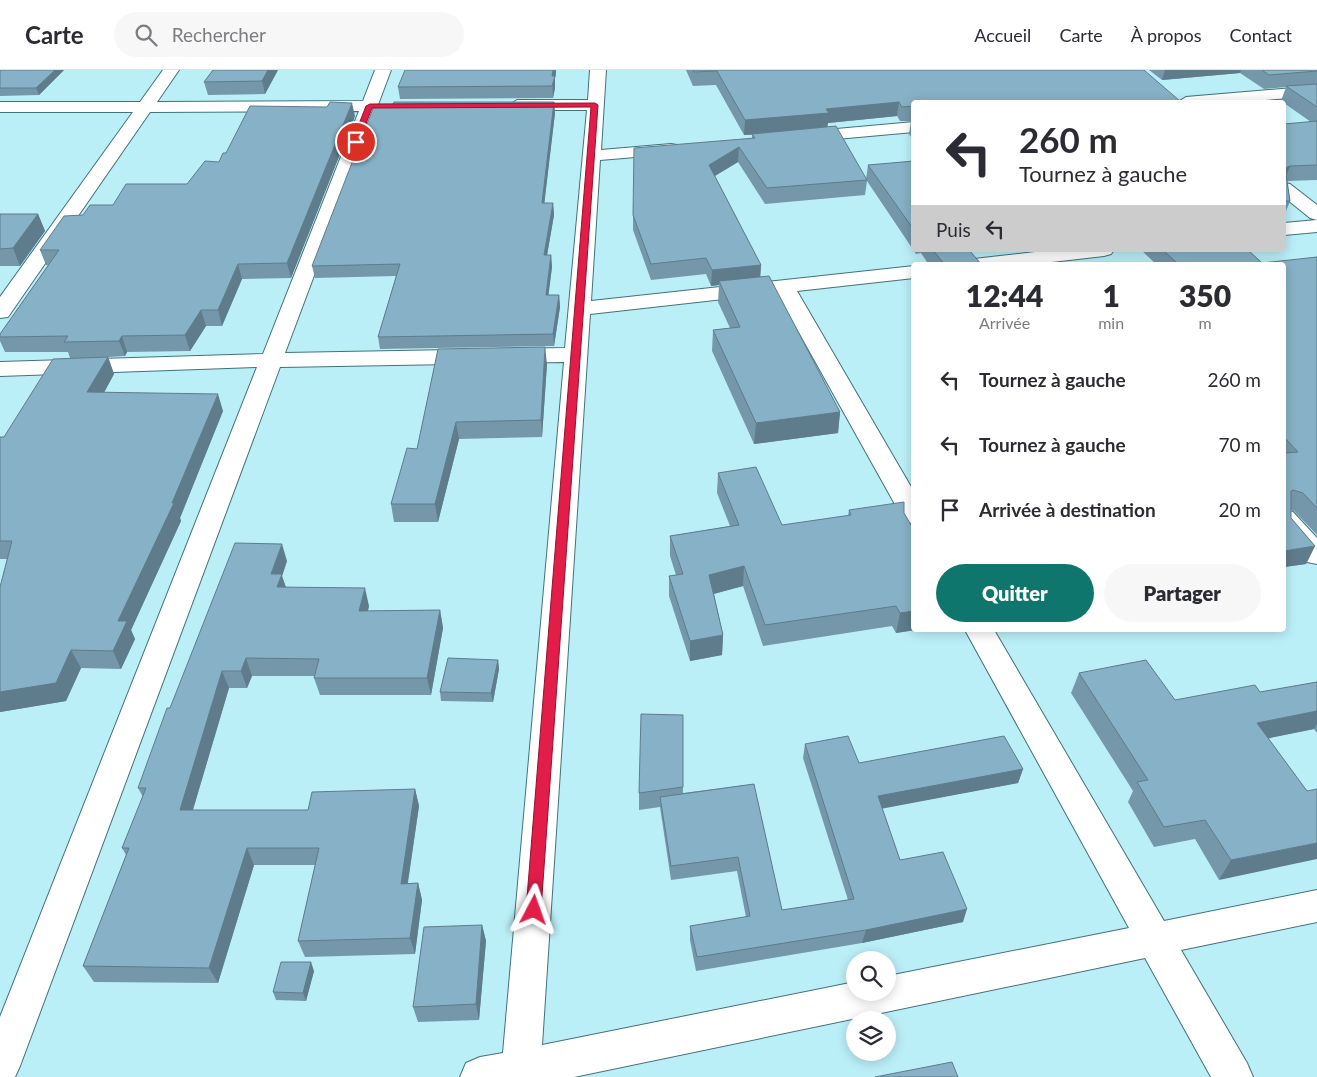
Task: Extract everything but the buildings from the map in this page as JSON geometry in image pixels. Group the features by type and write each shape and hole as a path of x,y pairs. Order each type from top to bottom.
{"street":[{"path":"0,312 171,70"},
{"path":"0,1066 272,360 379,106 383,70"},
{"path":"521,1068 598,70"},
{"path":"1192,100 1317,91"},
{"path":"497,105 595,105"},
{"path":"0,107 379,106"},
{"path":"787,139 911,127"},
{"path":"591,156 689,148"},
{"path":"1286,190 1317,214"},
{"path":"1286,230 1317,226"},
{"path":"1032,262 1052,261 1095,252"},
{"path":"580,309 911,272"},
{"path":"784,287 911,510"},
{"path":"0,369 272,360 576,355"},
{"path":"1286,520 1317,555"},
{"path":"980,632 1233,1077"},
{"path":"480,1077 1317,906"}],"route":[{"path":"356,142 370,106 595,105 534,910"}]}
